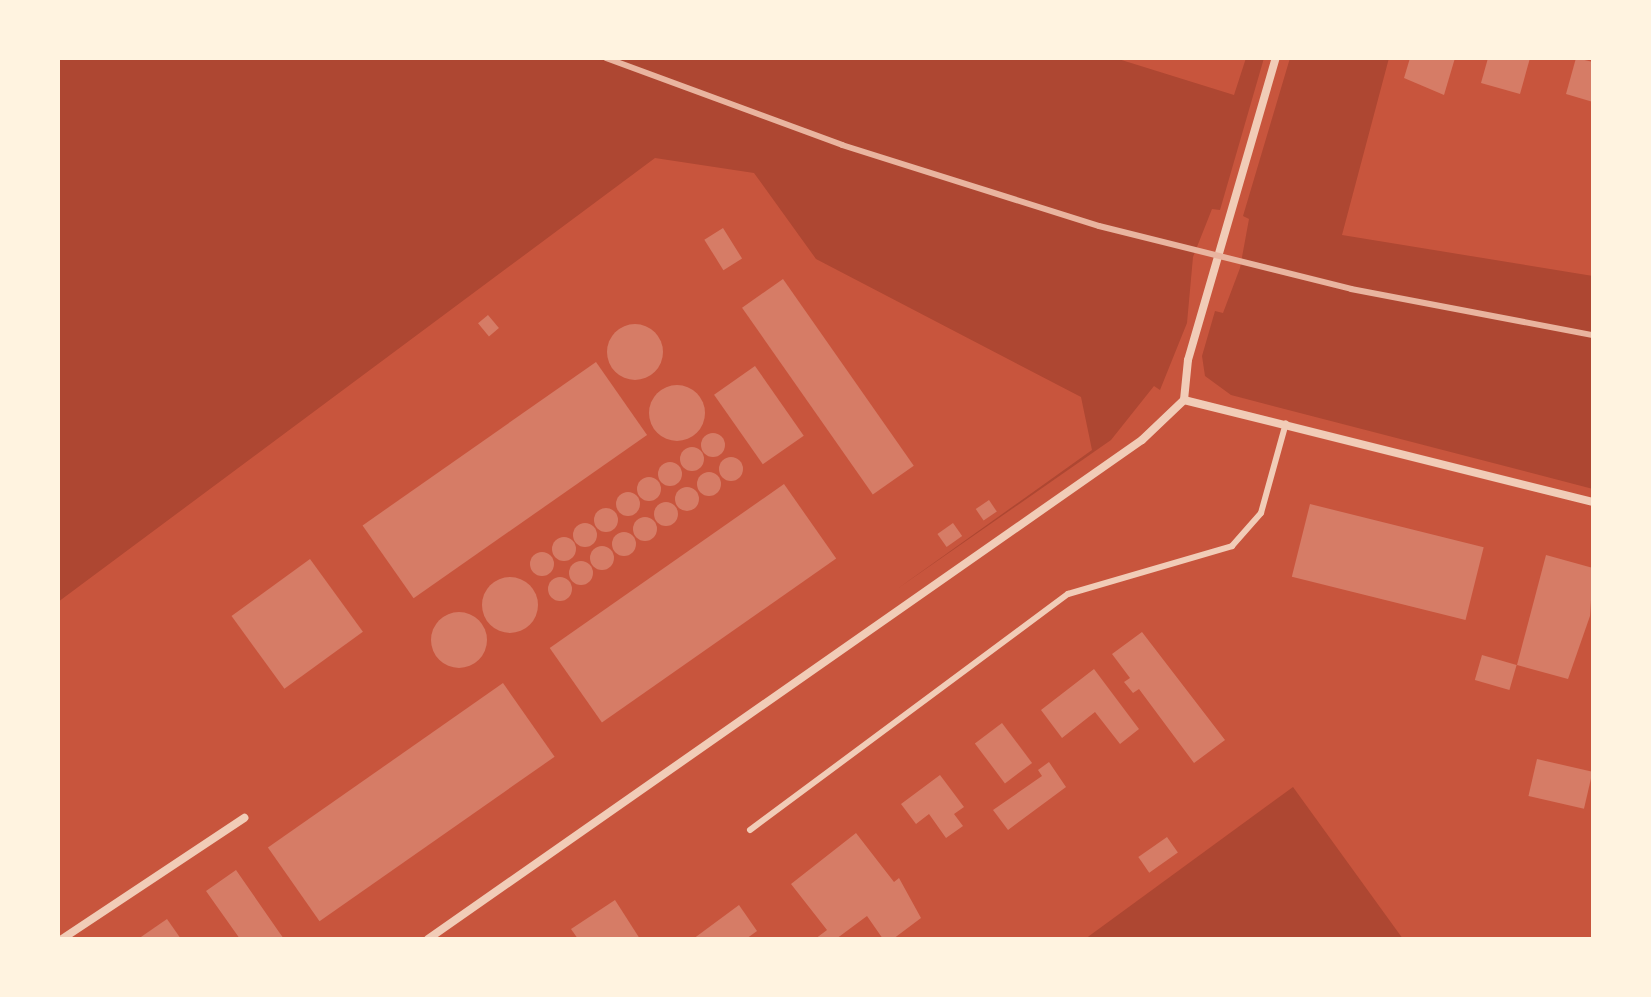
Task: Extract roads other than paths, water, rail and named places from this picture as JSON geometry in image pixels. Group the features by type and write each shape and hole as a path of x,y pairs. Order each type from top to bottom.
{"street":[{"path":"428,939 1142,440 1184,400 1188,360 1276,58"},
{"path":"1184,400 1593,502"},
{"path":"62,939 244,818"}],"lane":[{"path":"750,830 1068,594 1232,546 1261,513 1286,423"}],"railway":[{"path":"606,58 842,145 1099,226 1351,289 1593,335"}]}
